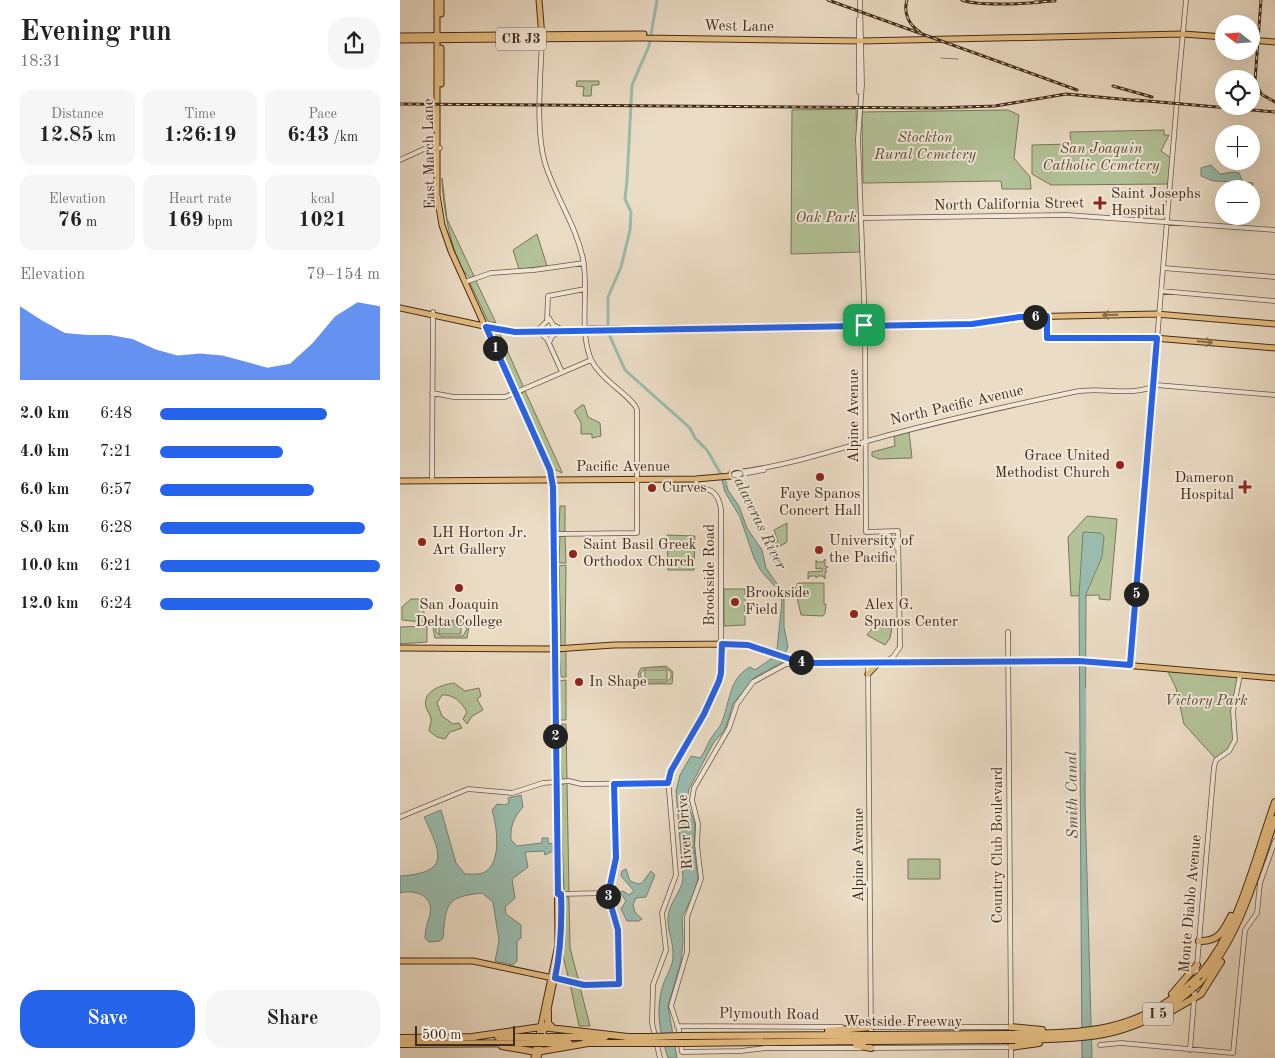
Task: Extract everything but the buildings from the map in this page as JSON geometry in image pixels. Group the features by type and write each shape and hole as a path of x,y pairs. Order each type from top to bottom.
{"highway":[{"path":"1199,942 1218,938 1237,913 1275,802"},
{"name":"Westside Freeway","path":"1101,1033 1136,1019 1194,985 1196,974 1219,948 1237,913 1275,820"},
{"name":"Westside Freeway","path":"799,1037 1075,1036 1121,1031 1156,1015 1194,985 1217,961 1235,931 1237,913"},
{"path":"1121,1031 1150,1022 1192,1002 1205,989 1235,931"},
{"path":"1136,1019 1169,997 1196,974 1197,965"},
{"path":"547,1015 548,1023 553,1028"},
{"path":"472,1037 543,1027 553,1028 588,1043 595,1037 650,1040 770,1041 871,1027"},
{"path":"1011,1027 1075,1036"},
{"path":"683,1039 710,1036 799,1037 869,1046 871,1048"},
{"path":"1011,1047 1075,1036"},
{"path":"400,1038 472,1037 544,1040 628,1037 650,1040"},
{"path":"481,1043 537,1055 578,1038"},
{"path":"400,1044 534,1040"}],"main road":[{"name":"East March Lane","path":"439,0 439,148 437,195 448,242 487,326"},
{"path":"539,0 542,37"},
{"name":"West Lane","path":"1051,36 1064,34 1077,36"},
{"name":"West Lane","path":"400,36 662,36 860,40 1183,34"},
{"name":"CR J3","path":"1183,34 1215,36"},
{"name":"West Lane","path":"662,36 674,38 696,36 860,40"},
{"name":"West Lane","path":"400,40 439,37"},
{"path":"1260,41 1275,42"},
{"name":"East March Lane","path":"467,282 477,308 487,326"},
{"path":"400,306 515,332 539,330 980,324 1020,317 1047,316 1159,315 1275,324"},
{"path":"472,321 479,320 477,308"},
{"path":"433,314 472,321 487,326 554,478 560,895 558,945 547,1015 543,1027"},
{"path":"1047,316 1047,338 1157,338 1275,348"},
{"path":"696,479 706,475"},
{"name":"North Pacific Avenue","path":"696,479 731,475"},
{"path":"613,479 620,476"},
{"path":"657,479 665,476"},
{"name":"North Pacific Avenue","path":"400,479 715,476"},
{"path":"472,480 486,477"},
{"name":"Pacific Avenue","path":"432,479 696,479"},
{"path":"400,648 556,649 614,645 722,644 748,645 809,663 1085,661 1274,677"},
{"path":"868,674 879,662"},
{"path":"400,961 466,960 553,978"},
{"path":"537,1055 553,978"}],"street":[{"path":"1130,665 1186,0"},
{"name":"Alpine Avenue","path":"860,1 858,119 862,218 866,532 875,532"},
{"path":"542,37 541,128 543,154 549,176 578,241 584,262 587,348 585,358 579,364"},
{"path":"400,160 424,149 439,148"},
{"name":"North California Street","path":"862,218 1067,215 1275,230"},
{"path":"467,282 496,272 534,270 584,262"},
{"path":"1163,268 1275,277"},
{"path":"549,343 552,336 559,330 552,325 548,296 585,290"},
{"path":"1161,291 1275,301"},
{"path":"549,304 556,294"},
{"path":"432,479 433,314"},
{"path":"549,314 545,325 539,330 546,336 562,372"},
{"path":"556,534 637,533 636,405 604,379 591,360 587,348"},
{"path":"432,393 457,398 505,397 591,360"},
{"path":"558,364 570,368"},
{"name":"North Pacific Avenue","path":"1129,391 1156,385 1275,395"},
{"path":"1152,394 1147,391 1153,387"},
{"name":"North Pacific Avenue","path":"731,475 771,468 866,441 1077,391 1147,391"},
{"name":"Brookside Road","path":"660,1058 652,1023 654,985 666,950 662,913 676,875 668,783 671,771 704,714 721,673 720,504 712,490 697,488 696,479"},
{"path":"866,521 870,530 875,532 898,532 900,647 893,657 886,662"},
{"path":"883,532 893,539 898,555"},
{"name":"Country Club Boulevard","path":"1008,632 1011,1058"},
{"name":"Alpine Avenue","path":"868,662 871,1048"},
{"name":"River Drive","path":"809,663 786,664 751,685 738,704 729,728 694,788 692,800 698,824 697,845 701,879 687,917 687,952 672,1000 672,1011 682,1052 741,1051 765,1048 871,1048"},
{"name":"Monte Diablo Avenue","path":"1197,965 1216,760 1228,752 1235,740 1233,712 1240,675"},
{"path":"400,817 466,790 512,793 538,784 557,782 668,783"},
{"path":"553,978 584,985 618,986 618,930 608,894 616,858 614,784"},
{"path":"1100,1045 1121,1043 1233,1052 1245,930 1257,913 1260,883 1275,841"},
{"path":"560,895 608,894"},
{"name":"Monte Diablo Avenue","path":"1190,1050 1192,1002 1196,974"},
{"name":"Plymouth Road","path":"677,1026 799,1037"},
{"path":"871,1027 1011,1027"},
{"path":"871,1048 1011,1047"}],"green space":[{"path":"577,81 599,81 599,85 592,85 591,96 583,96 584,87 576,86"},
{"name":"Oak Park","path":"856,109 860,252 791,254 792,110"},
{"name":"Stockton Rural Cemetery","path":"1008,110 1019,115 1014,158 1030,177 1031,189 1002,189 1001,181 863,183 862,112"},
{"name":"San Joaquin Catholic Cemetery","path":"1164,130 1164,135 1169,135 1161,151 1171,158 1168,184 1051,185 1032,174 1032,145 1071,144 1070,132"},
{"path":"442,178 447,219 474,276 470,278 464,271 453,247 446,216"},
{"path":"537,234 547,266 519,269 513,250"},
{"path":"475,279 496,323 488,321 470,283"},
{"path":"495,331 499,332 524,388 518,389 493,334"},
{"path":"525,391 562,473 554,469 520,394"},
{"path":"584,405 588,417 600,423 601,436 592,438 592,434 581,434 581,423 574,411"},
{"path":"909,432 912,458 879,459 872,456 872,452 895,446 894,436"},
{"path":"560,506 565,506 565,533 559,531"},
{"path":"1087,516 1117,519 1110,600 1099,599 1099,595 1071,596 1068,537"},
{"path":"787,523 787,542 777,548 775,552 772,546 778,542 774,530"},
{"path":"667,535 695,536 694,570 668,570"},
{"path":"560,536 565,536 566,563 559,563"},
{"path":"825,559 825,566 828,567 825,569 827,572 825,572 825,579 823,576 816,578 816,576 810,576 808,579 808,572 822,571 822,568 816,569 816,560 817,562 823,562"},
{"path":"566,565 565,646 561,646 559,566"},
{"path":"798,583 824,583 824,604 826,604 823,616 801,615 795,588"},
{"name":"Brookside Field","path":"724,589 745,589 745,625 724,626"},
{"path":"411,599 422,599 425,620 422,622 402,620 402,607"},
{"path":"880,619 892,627 890,638 885,645 867,635"},
{"path":"462,620 469,626 467,638 435,638 433,628 438,621","holes":["462,622 467,629 463,636 441,636 436,632 436,627 440,623"]},
{"path":"439,624 461,624 461,634 439,634"},
{"path":"427,626 427,642 400,644 400,627"},
{"path":"566,651 566,677 561,677 559,652"},
{"path":"666,666 673,672 672,684 640,684 638,674 641,668","holes":["646,668 666,668 671,672 671,678 666,682 644,682 640,674"]},
{"path":"645,670 667,670 667,680 645,680"},
{"name":"Victory Park","path":"1167,670 1239,677 1234,701 1234,738 1229,749 1215,758 1184,724 1176,688"},
{"path":"566,680 566,720 561,720 559,719 559,681"},
{"path":"454,683 465,691 479,688 481,696 477,699 483,710 472,716 467,724 463,719 467,712 463,705 450,696 442,695 437,703 442,716 453,724 459,723 462,728 450,732 445,739 437,737 429,731 431,720 426,707 426,701 427,697 434,690"},
{"path":"566,724 567,780 562,780 559,725"},
{"path":"567,783 569,892 564,892 560,785"},
{"path":"908,859 940,859 940,879 908,879"},
{"path":"564,897 569,897 570,948 579,982 569,980 562,952"},
{"path":"570,984 580,987 590,1026 579,1026"}],"shaded area":[{"path":"1211,165 1220,174 1239,173 1242,180 1213,181 1201,176 1201,168"},
{"path":"722,480 725,480 728,490 739,506 747,528 762,550 766,568 784,594 784,627 788,647 781,663 755,677 733,704 725,730 714,742 689,789 687,801 695,824 694,848 698,879 694,893 682,917 683,942 681,961 668,1006 677,1058 668,1058 661,1031 659,1004 663,985 673,960 668,923 669,913 683,878 676,791 680,775 691,756 700,758 720,726 737,678 750,667 755,670 774,657 777,649 782,602 779,591 761,571 754,558 740,517 725,492"},
{"path":"1083,532 1101,533 1104,537 1102,557 1086,594 1085,801 1092,1058 1082,1058 1079,596"},
{"path":"521,795 523,807 513,822 511,840 517,846 542,843 542,838 548,838 548,843 553,844 553,851 545,855 544,851 525,852 528,867 512,879 515,898 505,907 506,914 521,925 521,938 517,941 517,961 513,965 495,961 499,941 493,902 482,893 461,897 450,904 445,917 443,938 440,941 429,942 425,938 430,914 429,902 417,893 400,893 400,876 428,871 434,866 437,859 435,841 424,817 441,810 456,863 465,874 481,874 490,867 496,852 497,843 492,810 497,804 505,805 509,803 508,798"},
{"path":"626,869 630,881 638,884 642,883 651,871 655,875 646,897 636,898 633,905 635,912 642,919 639,921 627,921 621,909 626,901 620,892 623,891 629,895 634,891 621,876 622,871"}],"waterway":[{"name":"Calaveras River","path":"657,0 649,46 632,85 625,199 631,212 630,230 621,267 608,297 608,332 625,370 690,428 695,438 707,450 726,483"},
{"path":"941,58 958,59"},
{"name":"Smith Canal","path":"1085,689 1085,771"}],"railway":[{"path":"828,0 1077,90"},
{"path":"907,0 906,14 913,26 920,32"},
{"path":"962,0 989,4 1042,2"},
{"path":"1261,0 1255,81 1261,94 1275,102"},
{"path":"1035,2 1055,1"},
{"path":"1113,86 1152,97"},
{"path":"400,104 934,108 995,106 1066,94 1142,101"},
{"path":"1136,100 1275,112"}],"place":[{"name":"Saint Josephs Hospital","path":"1100,203"},
{"name":"Grace United Methodist Church","path":"1120,465"},
{"name":"Faye Spanos Concert Hall","path":"820,477"},
{"name":"Dameron Hospital","path":"1245,487"},
{"name":"Curves","path":"652,488"},
{"name":"LH Horton Jr. Art Gallery","path":"422,542"},
{"name":"University of the Pacific","path":"819,550"},
{"name":"Saint Basil Greek Orthodox Church","path":"573,554"},
{"name":"San Joaquin Delta College","path":"459,588"},
{"name":"Brookside Field","path":"735,602"},
{"name":"Alex G. Spanos Center","path":"854,614"},
{"name":"In Shape","path":"579,682"}],"route":[{"path":"1047,316 1047,338 1157,338 1130,665 1079,661 809,663 796,661 748,645 722,644 719,681 704,714 671,771 668,783 614,784 616,858 608,895 618,930 619,984 617,986 584,985 555,978 560,956 562,926 561,894 558,894 553,487 550,470 486,327 515,332 864,325 972,324 1020,317 1047,316"}]}
